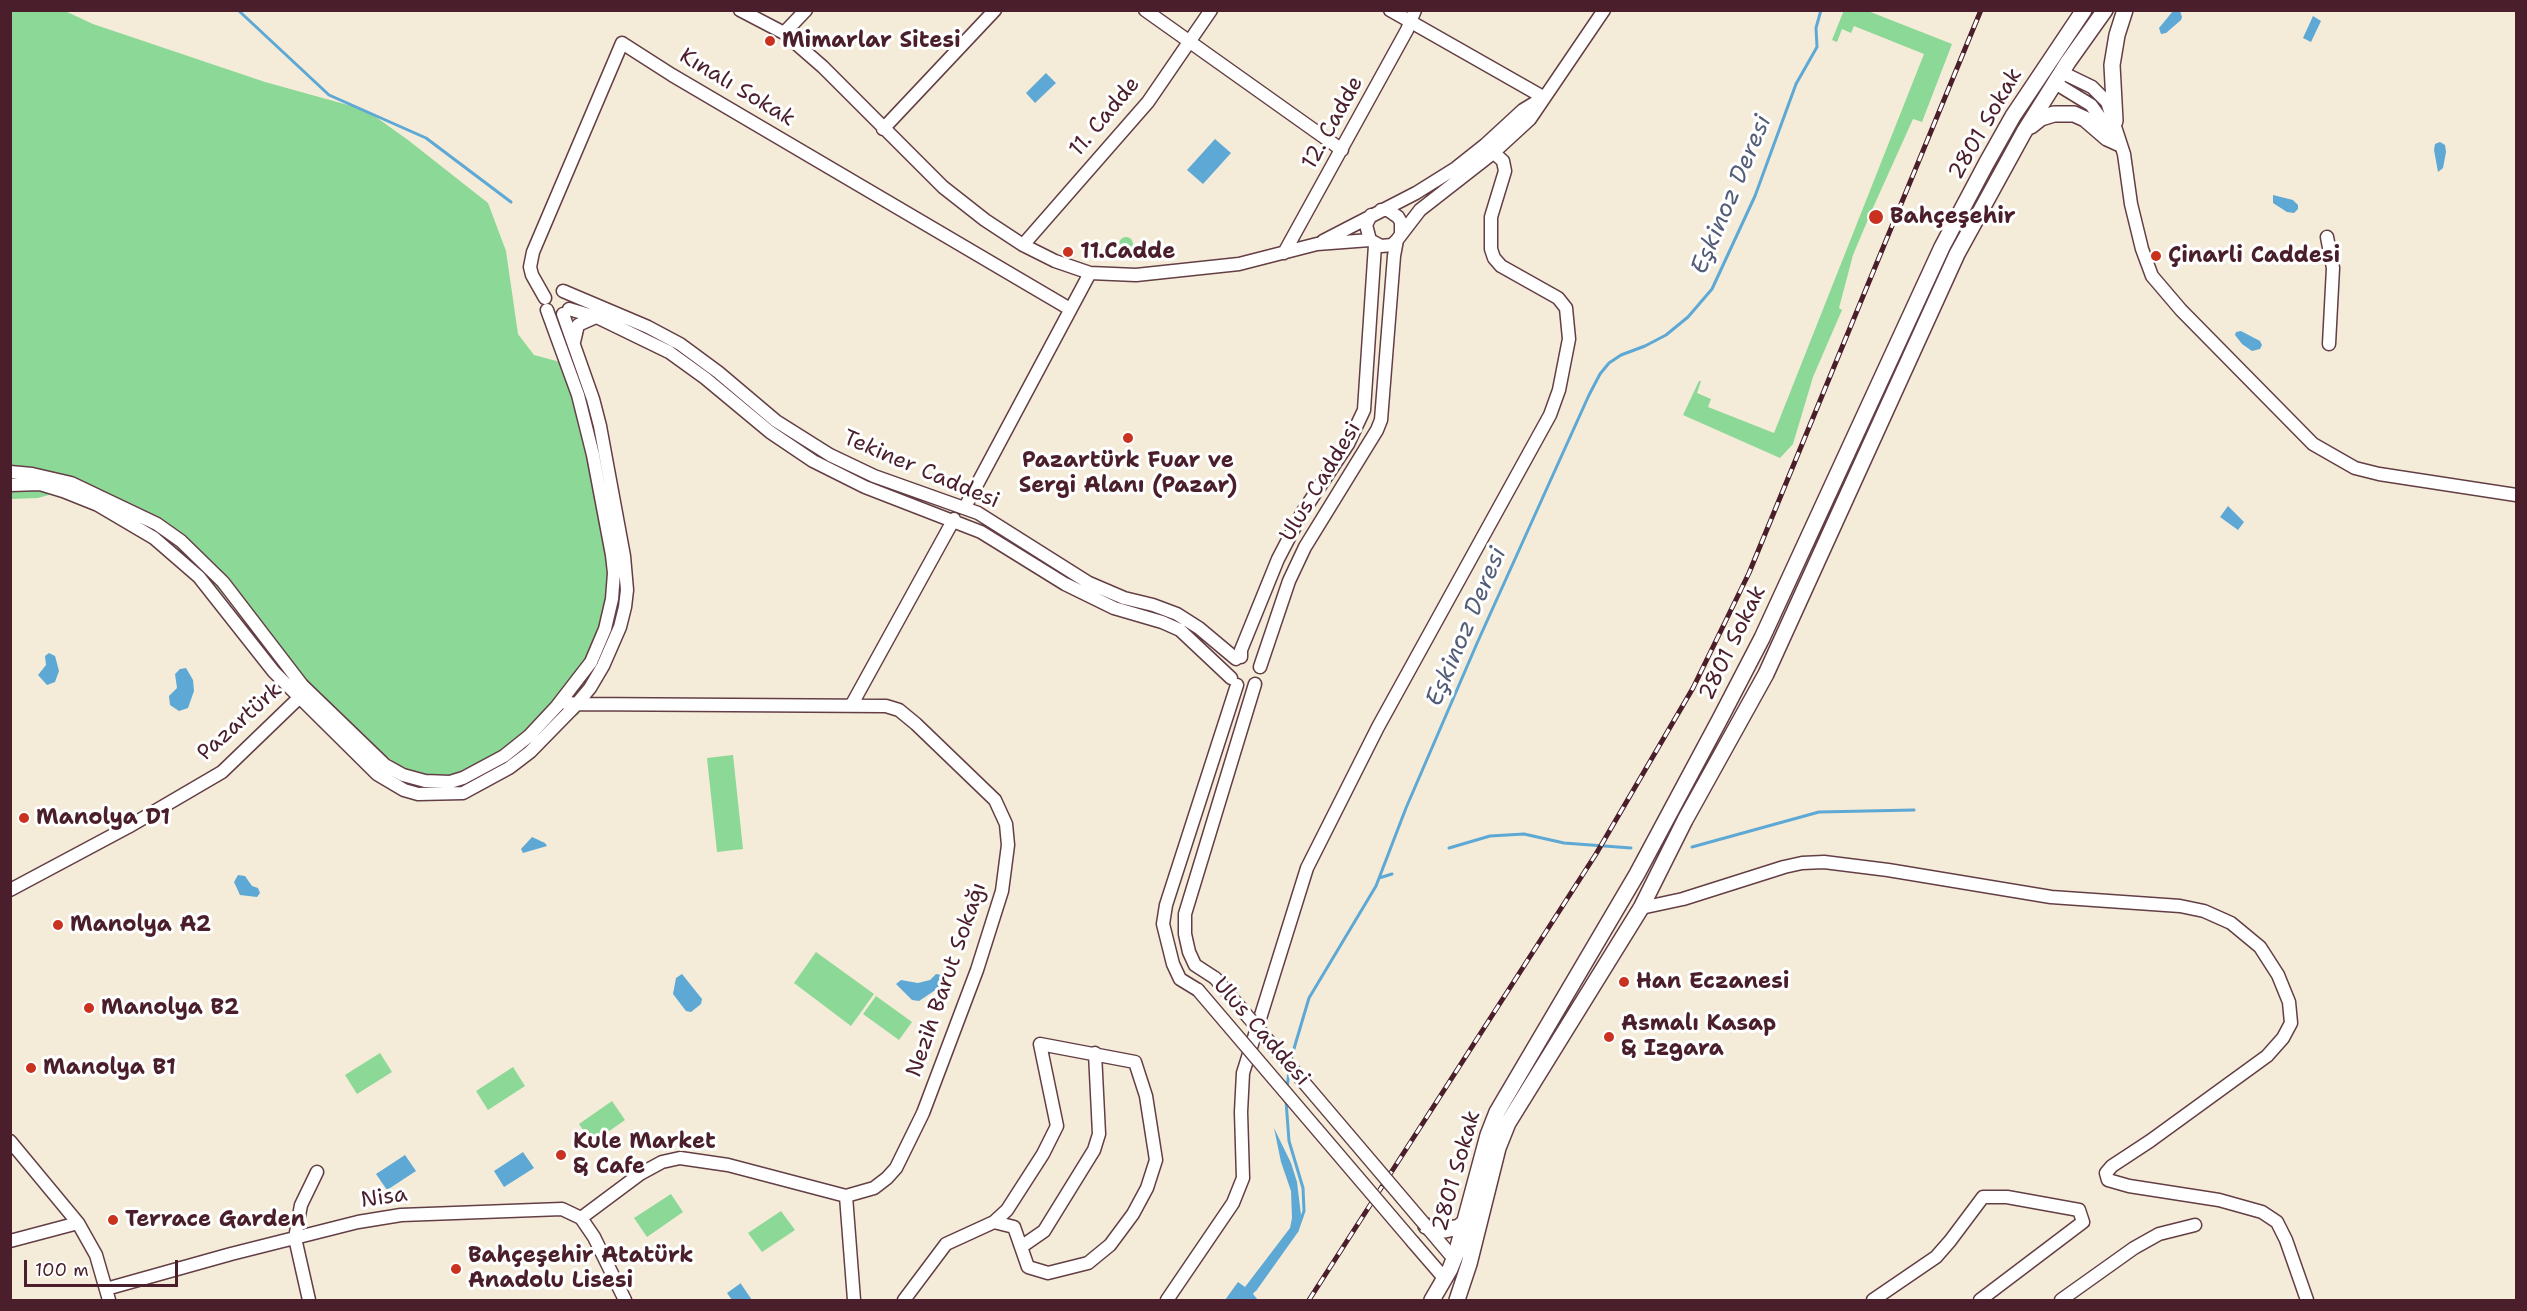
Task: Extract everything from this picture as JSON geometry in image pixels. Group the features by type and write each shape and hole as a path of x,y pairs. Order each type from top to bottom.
{"main road":[{"name":"2801 Sokak","path":"1439,1300 1451,1278 1454,1259 1488,1135 1497,1112 1648,854 1762,638 1942,247 2013,116 2085,10"},
{"path":"2039,76 2057,75 2058,60 2092,10"},
{"name":"2801 Sokak","path":"1456,1300 1470,1264 1497,1148 1508,1122 1641,908 1685,820 1766,674 1957,254 2057,75 2105,10"},
{"path":"2115,121 2112,65 2117,34 2125,10"},
{"path":"2024,132 2041,118 2054,114 2074,114 2085,119 2121,148"},
{"path":"1641,908 1638,908 1633,901 1647,872 1648,854"},
{"path":"1426,1226 1445,1230 1459,1227 1466,1221"},
{"path":"1451,1278 1470,1264"}],"street":[{"path":"740,10 784,33 823,67 943,188 985,220 1023,245 1055,261 1090,273 1137,275 1239,264 1317,244 1373,242 1387,246 1399,238 1420,210 1489,149 1530,118 1604,10"},
{"path":"784,33 806,10"},
{"path":"883,129 995,10"},
{"path":"1145,10 1342,150"},
{"name":"11. Cadde","path":"1023,245 1148,102 1211,10"},
{"path":"1390,10 1413,16 1543,97"},
{"name":"12. Cadde","path":"1284,253 1413,16"},
{"name":"Kınalı Sokak","path":"546,304 532,275 530,267 532,252 622,43 672,75 1070,309"},
{"path":"2057,75 2079,80 2108,102 2115,121 2142,249 2152,276 2181,310 2313,444 2355,468 2379,474 2517,495"},
{"path":"2057,75 2091,105 2110,128 2121,148"},
{"path":"1317,244 1416,193 1489,149"},
{"path":"1167,1300 1233,1203 1243,1178 1241,1112 1243,1073 1307,868 1378,727 1526,461 1550,415 1559,390 1569,339 1569,319 1566,308 1558,298 1501,266 1494,258 1491,249 1491,217 1505,171 1503,161 1489,149"},
{"path":"1373,242 1366,225 1376,212 1388,210 1401,222 1399,238"},
{"path":"2327,237 2333,268 2329,344"},
{"name":"Ulus Caddesi","path":"1399,238 1394,256 1381,420 1305,547 1289,581 1260,667 1260,676 1255,684 1185,914 1185,934 1196,965 1215,978 1454,1259"},
{"name":"Ulus Caddesi","path":"1373,242 1364,410 1348,444 1302,513 1278,559 1238,658 1231,668 1234,682 1164,915 1165,934 1173,964 1180,979 1198,990 1413,1242 1451,1278"},
{"path":"964,507 1090,273"},
{"path":"10,472 49,477 79,486 157,524 181,541 223,582 307,697 377,774 404,790 435,795 463,793 509,768 546,737 590,688 620,627 627,590 622,537 600,426 573,343 566,312 570,301 563,291 554,290 546,304 568,365 588,433 608,529 614,573 612,599 602,638 591,662 561,702 540,725 504,756 463,778 438,783 414,779 385,765 307,697 274,672 207,585 166,547 98,505 40,484 10,484"},
{"name":"Tekiner Caddesi","path":"563,291 648,327 680,344 718,372 776,421 830,455 874,476 964,507 989,519 1089,583 1124,598 1153,604 1177,614 1238,658"},
{"name":"Tekiner Caddesi","path":"546,304 554,315 566,312 596,317 669,352 721,390 770,432 813,461 865,487 981,531 1080,591 1114,608 1162,622 1180,630 1234,682"},
{"path":"573,343 578,325 596,317"},
{"path":"851,706 954,519"},
{"path":"1238,658 1254,659 1260,667"},
{"path":"1234,682 1246,688 1255,684"},
{"name":"Pazartürk","path":"10,890 128,827 222,772 307,697"},
{"name":"Nezih Barut Sokağı","path":"561,702 577,704 886,706 899,710 916,724 994,800 1006,824 1008,845 1002,891 977,970 923,1113 896,1168 874,1188 846,1196"},
{"path":"1641,908 1683,899 1784,867 1824,862 1888,870 2050,897 2180,906 2204,911 2231,923 2260,947 2278,975 2289,1002 2291,1023 2283,1038 2267,1056 2112,1166 2106,1173 2108,1180 2129,1186 2219,1200 2262,1212 2277,1222 2286,1240 2307,1300"},
{"path":"904,1300 946,1244 994,1222 1007,1210 1057,1126 1040,1044 1135,1062 1146,1096 1156,1160 1147,1188 1133,1214 1110,1245 1088,1263 1048,1273 1028,1267 1014,1227 994,1222"},
{"path":"1021,1246 1044,1231 1094,1150 1099,1134 1095,1053"},
{"path":"10,1141 78,1223 96,1255 108,1295"},
{"path":"625,1300 594,1237 581,1218 640,1174 662,1162 680,1158 728,1165 846,1196 854,1300"},
{"path":"309,1300 295,1239 301,1205 318,1172"},
{"path":"1873,1300 1936,1257 1983,1197 2007,1197 2079,1210 2083,1222 1980,1300"},
{"name":"Nisa","path":"108,1295 231,1254 358,1222 401,1215 562,1209 581,1218"},
{"path":"10,1241 78,1223"},
{"path":"2061,1300 2134,1248 2159,1234 2194,1225"}],"green space":[{"path":"1844,10 1868,11 1952,44 1922,122 1913,119 1853,255 1839,308 1842,310 1813,377 1793,444 1780,458 1683,415 1701,381 1697,393 1711,399 1708,407 1774,433 1924,54 1854,26 1851,33 1842,29 1837,42 1832,40"},
{"path":"10,11 65,11 93,24 265,82 366,110 488,203 506,251 518,334 534,355 575,366 607,492 622,567 612,623 593,669 579,714 477,777 439,786 412,776 362,737 297,679 220,591 144,524 63,491 38,498 11,499"},
{"path":"1126,237 1131,239 1133,244 1131,249 1126,251 1121,249 1119,244 1121,239"},
{"path":"733,755 743,849 717,852 707,758"},
{"path":"816,952 874,994 851,1026 794,983"},
{"path":"876,996 912,1022 899,1040 863,1014"},
{"path":"380,1053 392,1072 357,1094 345,1075"},
{"path":"513,1067 525,1086 488,1110 476,1091"},
{"path":"612,1101 625,1120 592,1143 579,1124"},
{"path":"671,1194 683,1212 647,1237 634,1218"},
{"path":"781,1211 795,1230 762,1252 748,1233"}],"water":[{"path":"2173,11 2180,11 2181,20 2166,33 2161,34 2159,28"},
{"path":"2313,16 2321,21 2311,42 2303,38"},
{"path":"1046,73 1056,83 1035,103 1026,93"},
{"path":"1215,139 1231,153 1203,184 1187,170"},
{"path":"2440,142 2445,145 2446,152 2443,168 2438,172 2434,150 2435,144"},
{"path":"2273,195 2293,200 2298,205 2298,209 2294,213 2287,212 2273,203"},
{"path":"2241,331 2260,341 2262,345 2260,349 2252,351 2242,344 2235,335 2236,332"},
{"path":"2228,506 2244,522 2238,530 2220,517"},
{"path":"49,653 55,656 59,671 55,682 47,685 38,675 46,665 45,656"},
{"path":"186,668 193,680 194,691 188,708 179,711 170,705 169,696 177,688 175,674 180,669"},
{"path":"532,837 547,846 523,853 521,849"},
{"path":"238,875 245,876 252,886 258,888 260,893 257,897 240,895 234,882"},
{"path":"682,974 702,999 701,1004 691,1012 686,1011 673,994 676,978"},
{"path":"936,974 941,975 943,985 919,1001 912,1000 896,984 901,980 918,983 930,980"},
{"path":"1274,1128 1291,1163 1297,1182 1301,1215 1298,1228 1253,1294 1258,1300 1225,1300 1238,1282 1245,1287 1290,1228 1291,1191 1281,1162"},
{"path":"523,1152 534,1168 504,1187 494,1171"},
{"path":"405,1155 416,1171 387,1190 376,1174"},
{"path":"741,1283 752,1300 732,1300 727,1293"}],"waterway":[{"path":"238,10 329,95 426,138 511,202"},
{"name":"Eşkinoz Deresi","path":"1290,1062 1309,998 1376,886 1406,808 1478,641 1589,395 1600,374 1609,363 1621,355 1666,335 1688,317 1712,289 1755,196 1796,84 1817,47 1816,28 1821,10"},
{"path":"1692,847 1819,812 1914,810"},
{"path":"1449,848 1490,836 1524,834 1564,843 1631,848"},
{"path":"1379,878 1392,874"},
{"name":"Eşkinoz Deresi","path":"1287,1088 1289,1071"},
{"name":"Eşkinoz Deresi","path":"1255,1290 1297,1231 1304,1211 1303,1188 1289,1141 1286,1101"}],"railway":[{"path":"1309,1300 1596,854 1693,688 1749,573 1981,10"}],"place":[{"name":"Mimarlar Sitesi","path":"770,41"},
{"name":"Bahçeşehir","path":"1876,217"},
{"name":"11.Cadde","path":"1068,252"},
{"name":"Çinarli Caddesi","path":"2156,256"},
{"name":"Pazartürk Fuar ve Sergi Alanı (Pazar)","path":"1128,438"},
{"name":"Manolya D1","path":"24,818"},
{"name":"Manolya A2","path":"58,925"},
{"name":"Han Eczanesi","path":"1624,982"},
{"name":"Manolya B2","path":"89,1008"},
{"name":"Asmalı Kasap & Izgara","path":"1609,1037"},
{"name":"Manolya B1","path":"31,1068"},
{"name":"Kule Market & Cafe","path":"561,1155"},
{"name":"Terrace Garden","path":"113,1220"},
{"name":"Bahçeşehir Atatürk Anadolu Lisesi","path":"456,1269"}]}
